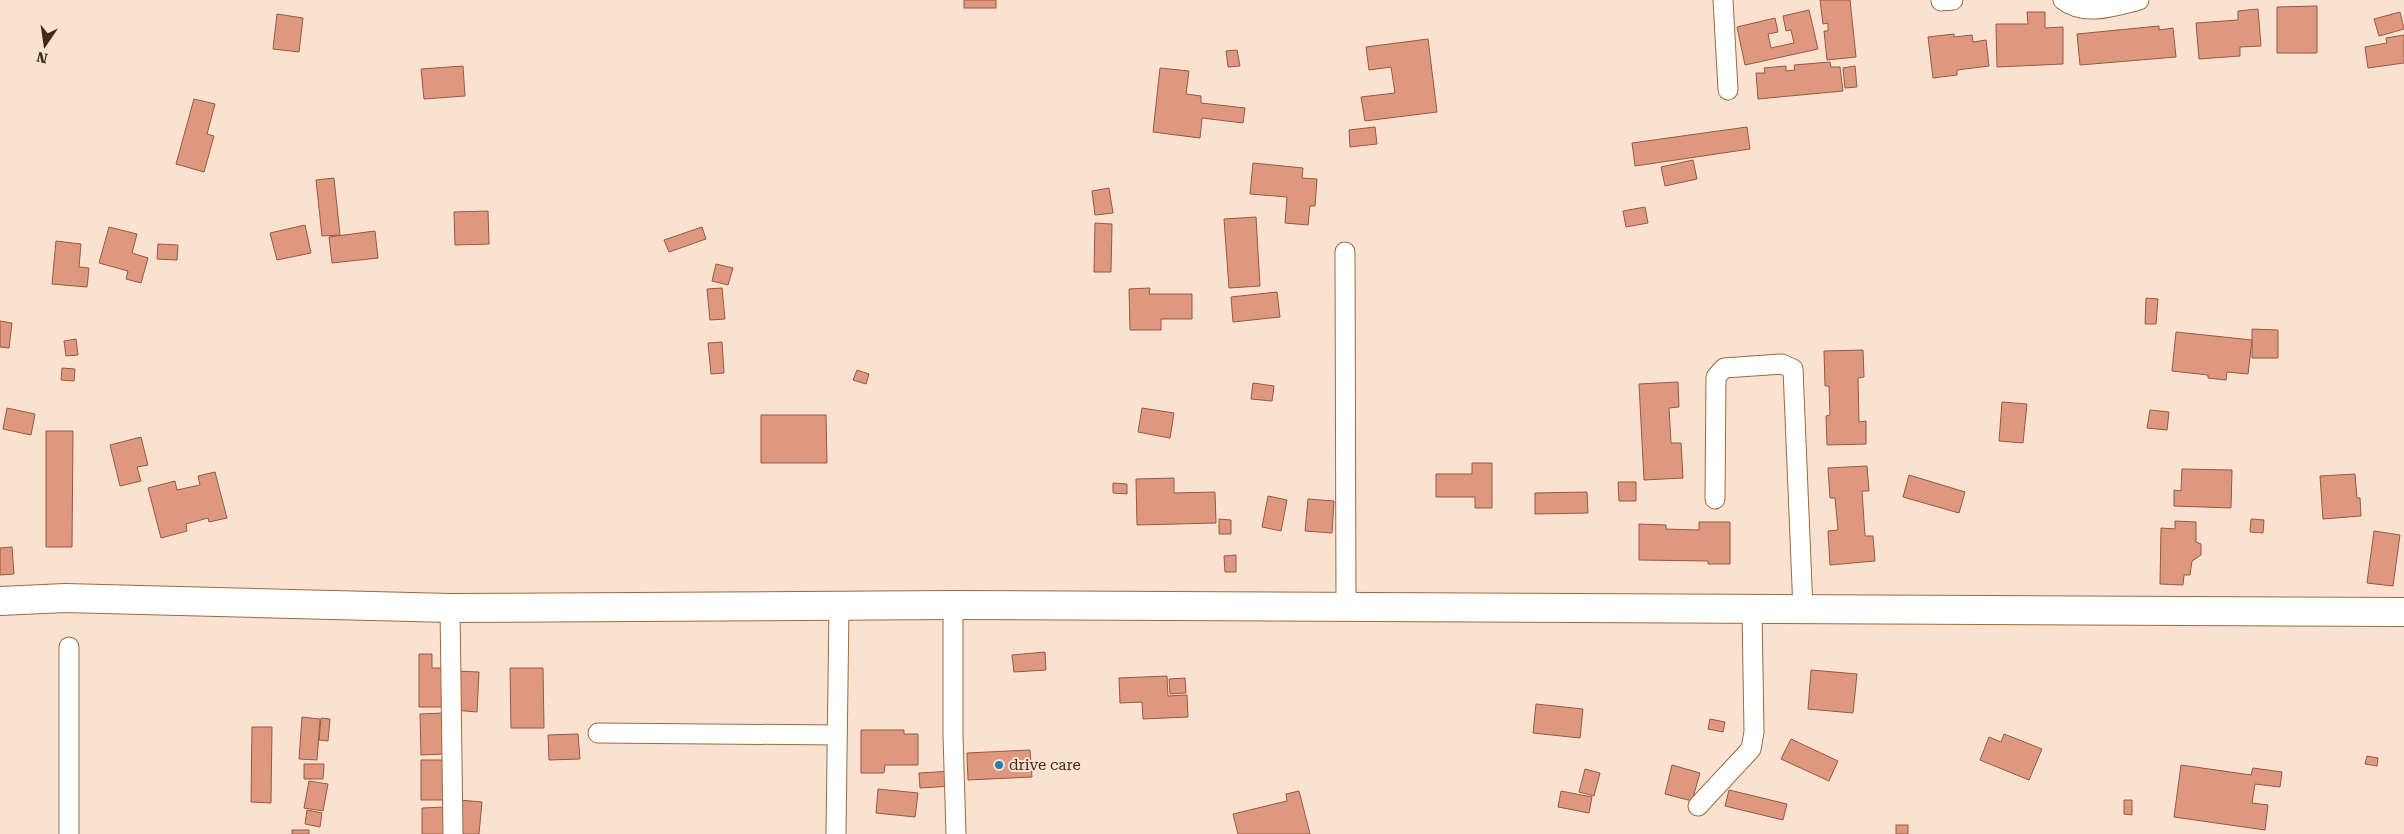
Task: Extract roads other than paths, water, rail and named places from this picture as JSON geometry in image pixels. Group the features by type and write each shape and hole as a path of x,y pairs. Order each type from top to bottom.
{"main road":[{"path":"0,601 65,598 450,608 953,605 2404,612"}],"street":[{"path":"1722,0 1728,90"},
{"path":"2063,0 2080,9 2093,9 2140,0"},
{"path":"1345,252 1346,608"},
{"path":"1715,499 1716,377 1724,368 1782,364 1793,369 1803,610"},
{"path":"953,605 952,735 956,834"},
{"path":"836,834 839,606"},
{"path":"450,608 453,834"},
{"path":"1698,806 1750,749 1754,732 1752,610"},
{"path":"69,834 70,648"},
{"path":"598,733 837,736"}],"place":[{"name":"drive care","path":"999,765"}]}
